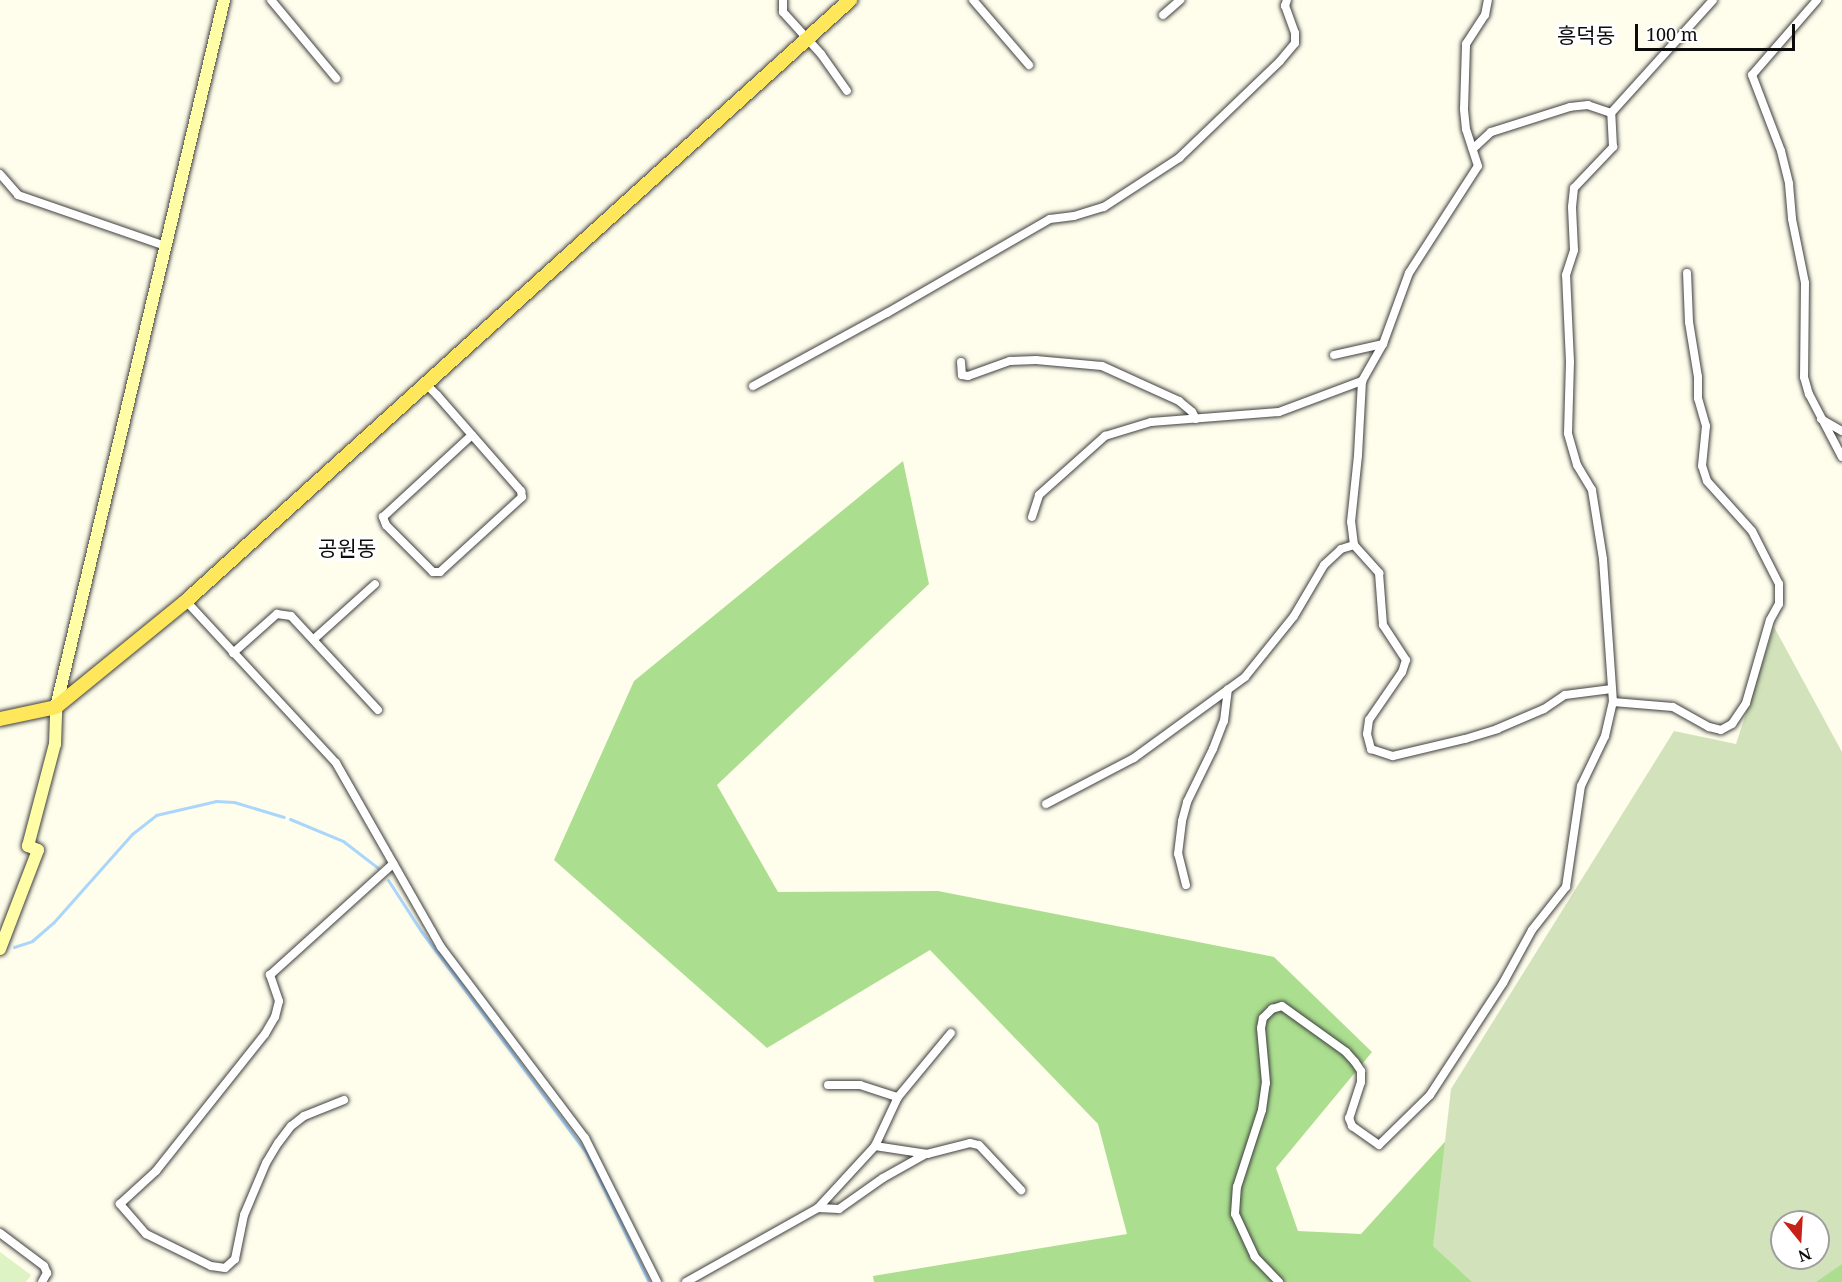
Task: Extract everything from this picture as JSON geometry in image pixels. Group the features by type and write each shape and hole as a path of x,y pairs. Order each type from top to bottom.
{"main road":[{"path":"0,949 38,850 28,846 55,744 56,707 224,0"},
{"path":"0,719 56,707 186,601 850,0"}],"street":[{"path":"271,0 336,78"},
{"path":"783,0 783,12 821,54 847,92"},
{"path":"973,0 1029,65"},
{"path":"1163,15 1180,0"},
{"path":"753,386 887,313 1050,219 1074,216 1104,207 1179,158 1280,61 1295,43 1295,33 1285,6 1287,0"},
{"path":"1488,0 1485,15 1466,44 1464,109 1466,129 1478,166 1409,273 1383,344 1362,381 1358,456 1351,522 1354,545 1379,573 1383,625 1407,660 1402,672 1369,720 1367,734 1371,749 1393,756 1497,729 1544,709 1565,695 1612,689"},
{"path":"1279,1282 1255,1257 1235,1214 1237,1187 1262,1110 1266,1083 1261,1028 1263,1018 1272,1009 1282,1006 1346,1052 1361,1071 1361,1082 1349,1118 1352,1126 1379,1145 1430,1095 1503,983 1532,930 1566,887 1581,786 1605,736 1613,702 1603,559 1592,490 1577,465 1568,433 1570,362 1566,275 1574,250 1572,207 1575,188 1613,147 1611,113 1713,0"},
{"path":"1817,0 1752,75 1775,132 1789,184 1792,219 1805,282 1804,378 1821,418 1842,458"},
{"path":"1473,149 1491,132 1570,107 1588,105 1611,113"},
{"path":"0,174 18,195 165,246"},
{"path":"1613,702 1673,707 1709,727 1721,730 1732,724 1746,703 1770,620 1779,604 1779,584 1752,531 1707,481 1702,466 1706,426 1698,398 1698,377 1689,322 1688,273"},
{"path":"1334,355 1383,344"},
{"path":"961,362 962,375 968,376 1010,361 1036,360 1102,366 1179,401 1192,412 1196,419"},
{"path":"1032,517 1039,495 1105,436 1151,422 1279,412 1362,381"},
{"path":"426,384 472,435 521,491 522,497 440,572 433,572 386,525 383,517 472,435"},
{"path":"1821,418 1842,431"},
{"path":"1046,804 1134,758 1245,677 1294,616 1324,565 1341,549 1354,545"},
{"path":"314,639 375,584"},
{"path":"186,601 336,763 372,821 393,864 441,947 585,1138 657,1282"},
{"path":"233,653 277,614 291,616 378,710"},
{"path":"1186,885 1178,854 1182,821 1187,802 1224,721 1228,689"},
{"path":"345,1100 304,1116 291,1126 278,1143 266,1163 244,1215 235,1259 225,1268 211,1266 146,1234 120,1204 156,1171 265,1034 279,1001 270,975 393,864"},
{"path":"686,1282 818,1208 875,1146 898,1097 951,1032"},
{"path":"828,1085 860,1085 898,1097"},
{"path":"818,1208 839,1209 883,1178 927,1154 970,1143 979,1145 1021,1190"},
{"path":"875,1146 927,1154"},
{"path":"0,1233 44,1266 47,1273 42,1282"}],"green space":[{"path":"903,461 929,584 717,785 778,892 938,891 1274,957 1372,1052 1276,1168 1298,1231 1361,1234 1492,1090 1842,930 1842,1282 874,1282 873,1276 1127,1234 1098,1124 930,950 767,1048 554,860 634,681"},
{"path":"1774,627 1842,752 1842,1264 1816,1282 1472,1282 1433,1246 1451,1089 1674,731 1736,744"},
{"path":"0,1252 31,1275 26,1282 0,1282"}],"waterway":[{"path":"14,947 32,941 53,923 132,834 156,815 216,801 234,802 284,817"},
{"path":"290,819 343,841 378,868"},
{"path":"388,880 421,931 587,1154 649,1282"}],"district":[{"name":"흥덕동","path":"1586,35"},
{"name":"공원동","path":"347,548"}]}
